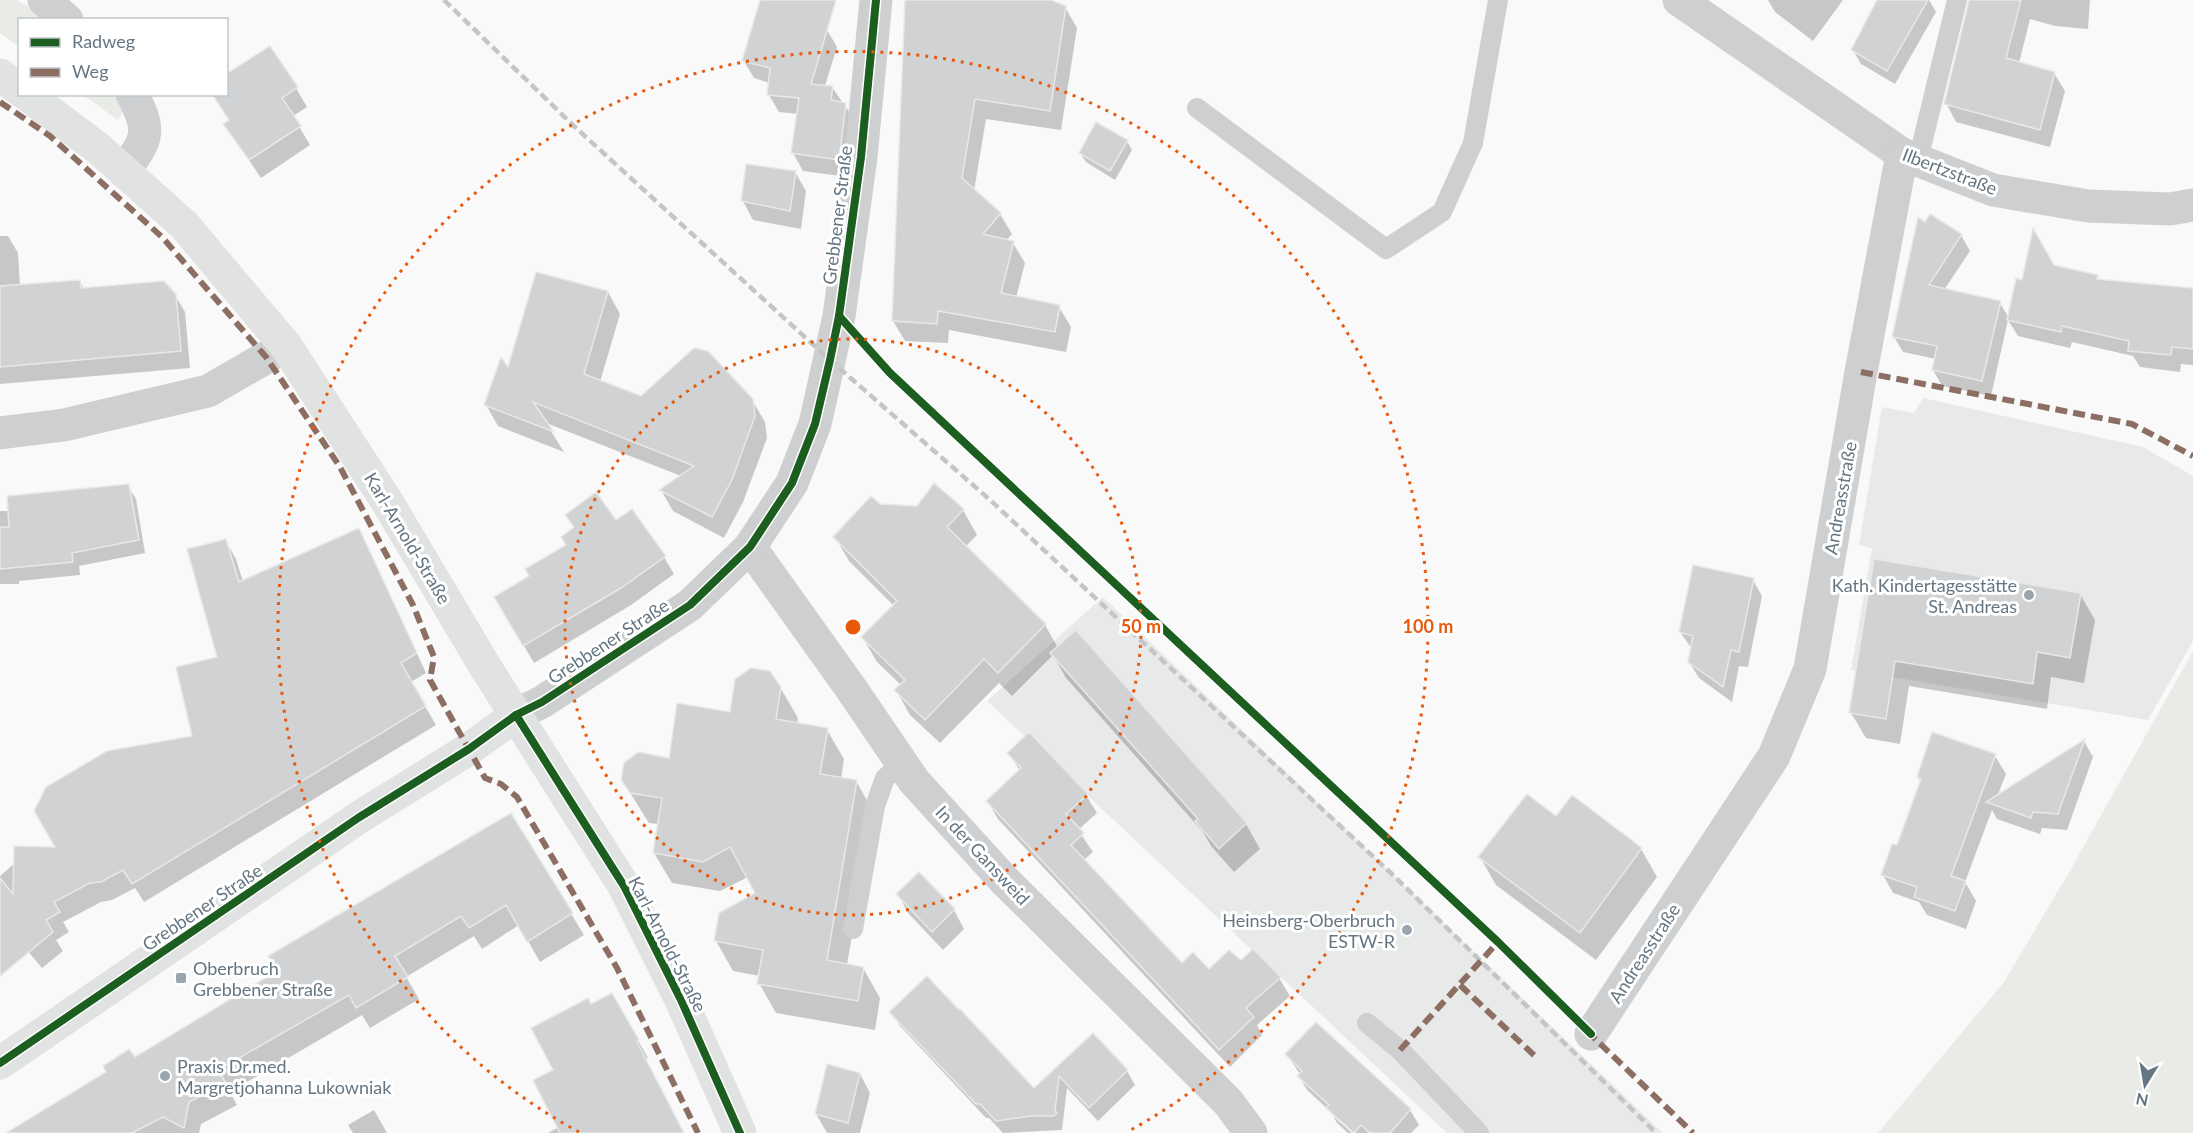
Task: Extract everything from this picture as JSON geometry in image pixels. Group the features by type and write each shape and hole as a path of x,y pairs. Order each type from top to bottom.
{"main road":[{"path":"0,75 18,88"},
{"name":"Karl-Arnold-Straße","path":"29,96 99,149 184,225 286,346 386,500 516,715 624,886 681,1000 740,1133"},
{"name":"Grebbener Straße","path":"0,1063 358,818 468,749 516,715"}],"street":[{"path":"44,0 65,18"},
{"name":"Grebbener Straße","path":"516,715 542,702 690,605 750,547 792,483 815,424 839,316 855,202 876,0"},
{"name":"Ilbertzstraße","path":"1679,0 1910,157 1993,190 2088,206 2170,208 2193,205"},
{"path":"124,171 143,145 145,118 133,96"},
{"name":"Andreasstraße","path":"1591,1034 1774,756 1810,669 1861,372 1910,157"},
{"path":"0,434 64,425 208,391 286,346"},
{"name":"In der Gansweid","path":"750,547 914,781 1004,880 1228,1102 1251,1133"}],"lane":[{"path":"1197,108 1386,249 1442,212 1473,143 1498,0"},
{"path":"1910,157 1957,0"},
{"path":"853,929 875,806 885,778 902,764"},
{"path":"1367,1023 1400,1050 1479,1133"}],"shaded area":[{"path":"0,0 17,0 46,18 18,18 18,46 0,33"},
{"path":"84,96 119,96 125,108 118,120"},
{"name":"Kath. Kindertagesstätte St. Andreas","path":"1923,398 2143,447 2193,476 2193,641 2148,720 1851,670 1872,548 1859,545 1882,407 1914,413"},
{"path":"1103,597 1663,1133 1447,1133 987,701"},
{"path":"2193,651 2193,1133 1878,1133 2004,982 2071,869"}],"building":[{"path":"760,0 836,0 811,84 833,86 831,100 846,103 839,160 791,153 799,98 767,95 770,68 742,61"},
{"path":"905,0 1051,0 1066,6 1050,111 975,99 962,178 1001,213 983,234 1014,241 1001,293 1060,305 1055,332 938,311 937,324 892,321"},
{"path":"1877,0 1928,0 1887,71 1851,50"},
{"path":"1969,0 2021,0 2006,58 2055,72 2040,130 1944,104"},
{"path":"270,46 298,87 282,98 301,126 249,160 223,124 229,120 213,96 228,96 228,73"},
{"path":"1096,122 1128,140 1110,171 1079,153"},
{"path":"746,164 796,171 790,211 741,201"},
{"path":"1930,214 1962,234 1929,285 2001,301 1982,381 1932,370 1937,346 1892,337 1918,217 1925,222"},
{"path":"2033,228 2054,265 2098,275 2097,279 2193,288 2193,349 2172,347 2171,355 2128,351 2129,341 2062,326 2061,332 2007,320 2016,278 2022,280"},
{"path":"536,272 608,291 584,374 641,396 694,348 708,351 753,399 755,416 732,480 712,517 659,490 694,466 533,402 554,432 484,405 501,357 508,367"},
{"path":"80,280 81,288 164,281 176,294 181,351 0,367 0,286"},
{"path":"934,483 964,509 947,527 1046,624 998,673 984,659 925,720 894,690 905,680 861,637 897,601 833,537 871,496 880,504 917,506"},
{"path":"129,484 139,540 72,553 73,562 0,569 0,527 9,527 7,496"},
{"path":"596,492 616,520 632,509 666,556 621,588 523,646 494,597 529,576 525,569 566,545 561,537 574,527 565,515"},
{"path":"359,528 417,653 401,663 426,706 132,884 123,870 101,882 90,883 54,902 60,912 46,920 53,932 0,976 0,878 13,894 14,846 55,847 34,811 46,787 107,751 192,736 176,667 217,657 187,549 226,539 239,582"},
{"path":"1874,559 2081,593 2070,658 2037,652 2033,684 1895,661 1886,719 1849,713"},
{"path":"1693,565 1754,578 1739,652 1731,650 1723,687 1688,662 1693,636 1679,632"},
{"path":"1076,630 1247,823 1219,849 1195,821 1198,819 1050,653"},
{"path":"751,668 770,671 781,687 776,719 828,728 820,774 857,780 827,960 864,967 858,1001 757,984 763,950 714,941 719,913 755,893 730,847 703,862 653,853 662,798 630,793 621,780 624,763 638,752 669,758 677,703 730,712 735,679"},
{"path":"1029,732 1088,794 1066,814 1084,833 1071,845 1182,963 1193,952 1209,969 1229,950 1241,960 1253,949 1281,977 1246,1008 1254,1017 1219,1050 986,801 1021,768 1007,753"},
{"path":"1932,732 1996,754 1951,876 1966,881 1955,911 1914,897 1917,887 1881,875 1892,844 1897,845 1921,779 1917,777"},
{"path":"2085,739 2058,814 2033,812 2031,818 1986,802"},
{"path":"1527,794 1556,816 1572,795 1642,848 1580,933 1478,857"},
{"path":"511,813 573,913 527,942 506,905 469,928 461,916 395,956 408,977 356,1008 349,995 218,1070 226,1083 189,1102 184,1128 163,1117 132,1133 6,1133 106,1072 103,1066 129,1049 135,1057 277,971 268,956"},
{"path":"919,872 955,909 932,932 896,894"},
{"path":"927,976 1034,1088 1093,1033 1128,1070 1089,1108 1059,1076 1055,1111 1057,1113 1054,1116 1031,1116 996,1121 980,1104 976,1104 889,1012"},
{"path":"612,993 639,1040 637,1042 684,1133 560,1133 533,1080 553,1070 531,1028 588,998 591,1004"},
{"path":"1316,1022 1411,1109 1390,1133 1370,1133 1361,1125 1354,1133 1326,1108 1329,1105 1297,1076 1302,1071 1285,1054"},
{"path":"827,1064 860,1073 848,1123 815,1114"}],"railway":[{"path":"444,0 576,128 830,360 989,499 1393,875 1656,1133"}],"marked path":[{"path":"0,102 50,136 162,237 266,357 340,467 413,605 434,657 430,680 485,778 501,784 517,797 617,968 698,1133"},
{"path":"1861,372 2132,424 2193,456"},
{"path":"1400,1050 1498,942"},
{"path":"1460,985 1538,1059"},
{"path":"1587,1031 1693,1133"}],"cycle path":[{"path":"0,1063 358,818 469,749 516,715 542,702 690,605 750,547 792,483 815,424 830,360 839,316 861,157 876,0"},
{"path":"839,316 890,373 1498,942 1591,1034"},
{"path":"516,715 624,886 681,1000 740,1133"}],"place":[{"name":"Kath. Kindertagesstätte St. Andreas","path":"2029,595"},
{"name":"Heinsberg-Oberbruch ESTW-R","path":"1407,930"},
{"name":"Oberbruch Grebbener Straße","path":"181,978"},
{"name":"Praxis Dr.med. Margretjohanna Lukowniak","path":"165,1076"}]}
